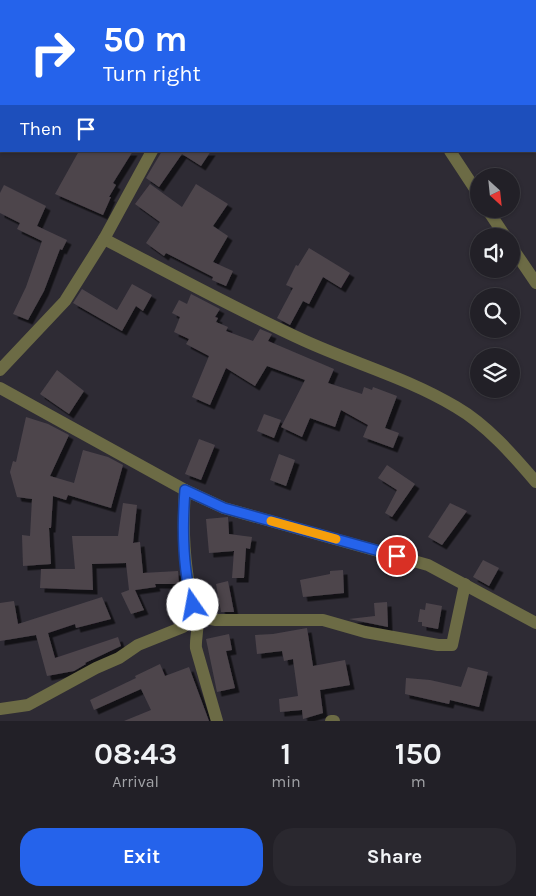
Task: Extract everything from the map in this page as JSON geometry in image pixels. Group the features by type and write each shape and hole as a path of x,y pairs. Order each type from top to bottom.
{"street":[{"path":"0,370 64,301 104,238 151,152"},
{"path":"451,152 470,181"},
{"path":"104,238 200,290 277,328 334,354 409,384 457,407 497,440 536,482"},
{"path":"520,259 536,283"},
{"path":"0,388 185,490 224,508 428,565 536,623"},
{"path":"185,490 186,568 198,624 194,637 216,721"},
{"path":"196,616 216,620 323,620 365,632 438,645 452,645 465,584"},
{"path":"0,709 28,705 96,668 119,658 138,645 183,627 196,616"}],"building":[{"path":"78,152 132,152 113,183 116,185 109,197 111,197 103,215 55,194"},
{"path":"161,152 210,152 201,166 182,154 159,187 146,178"},
{"path":"150,184 182,207 196,184 228,204 213,226 228,236 213,262 233,271 226,286 212,280 213,277 166,253 164,256 146,243 160,222 135,204"},
{"path":"4,185 46,206 37,226 67,240 62,250 60,249 44,291 28,320 13,314 26,287 42,241 17,229 20,223 0,213 0,193"},
{"path":"309,248 350,273 341,288 323,277 309,304 303,301 290,325 277,318 293,288 286,285 296,265 298,266"},
{"path":"132,284 152,295 143,311 136,306 122,331 73,303 82,289 117,310"},
{"path":"191,294 220,309 215,317 218,318 216,322 228,327 226,331 253,341 260,329 272,334 268,341 334,369 328,383 362,394 364,387 372,390 373,387 397,396 385,428 399,433 393,448 363,437 368,425 341,410 335,427 310,418 302,437 281,427 305,380 267,366 255,386 226,368 210,405 192,397 209,356 186,344 189,339 174,332 180,317 172,313 179,300 187,304"},
{"path":"57,370 84,391 69,414 40,394"},
{"path":"264,414 281,420 274,438 257,431"},
{"path":"26,417 48,424 69,435 50,476 74,483 83,450 108,457 123,465 111,508 68,495 66,500 53,496 51,528 49,528 51,564 23,566 22,535 30,536 32,499 17,497 10,472 13,461 16,462"},
{"path":"199,439 215,445 201,480 185,474"},
{"path":"279,454 295,460 286,486 270,480"},
{"path":"387,465 415,484 392,517 385,513 397,490 378,478"},
{"path":"123,503 137,505 133,543 140,542 143,573 178,571 179,584 155,584 156,587 135,590 144,610 131,614 121,593 129,590 126,563 92,564 93,590 40,588 41,569 75,569 72,536 118,536"},
{"path":"450,503 467,511 442,545 428,537"},
{"path":"228,517 229,534 252,537 250,549 246,548 244,578 232,578 234,551 209,553 206,519"},
{"path":"483,560 499,568 489,586 473,577"},
{"path":"343,570 344,593 303,597 300,580 330,574 330,571"},
{"path":"228,581 234,612 221,612 216,584"},
{"path":"102,597 111,619 76,628 75,624 48,633 55,658 118,637 121,646 85,663 74,671 47,676 36,635 0,641 0,603 14,601 18,624"},
{"path":"387,602 388,627 349,619 375,616 374,603"},
{"path":"426,603 442,606 438,629 422,626 422,622 418,622 420,609 425,610"},
{"path":"307,628 313,666 345,660 350,685 320,690 323,713 303,719 302,710 280,712 279,699 298,696 293,659 284,661 282,651 257,654 255,635"},
{"path":"229,634 232,650 226,651 235,688 217,692 206,639"},
{"path":"160,664 165,676 189,667 209,721 124,721 151,710 141,689 94,710 90,700"},
{"path":"468,667 488,672 479,707 450,700 449,704 405,694 406,678 430,680 461,687"}],"slow traffic":[{"path":"271,521 336,539"}],"route":[{"path":"193,605 186,568 184,538 185,490 224,508 397,556"}]}
